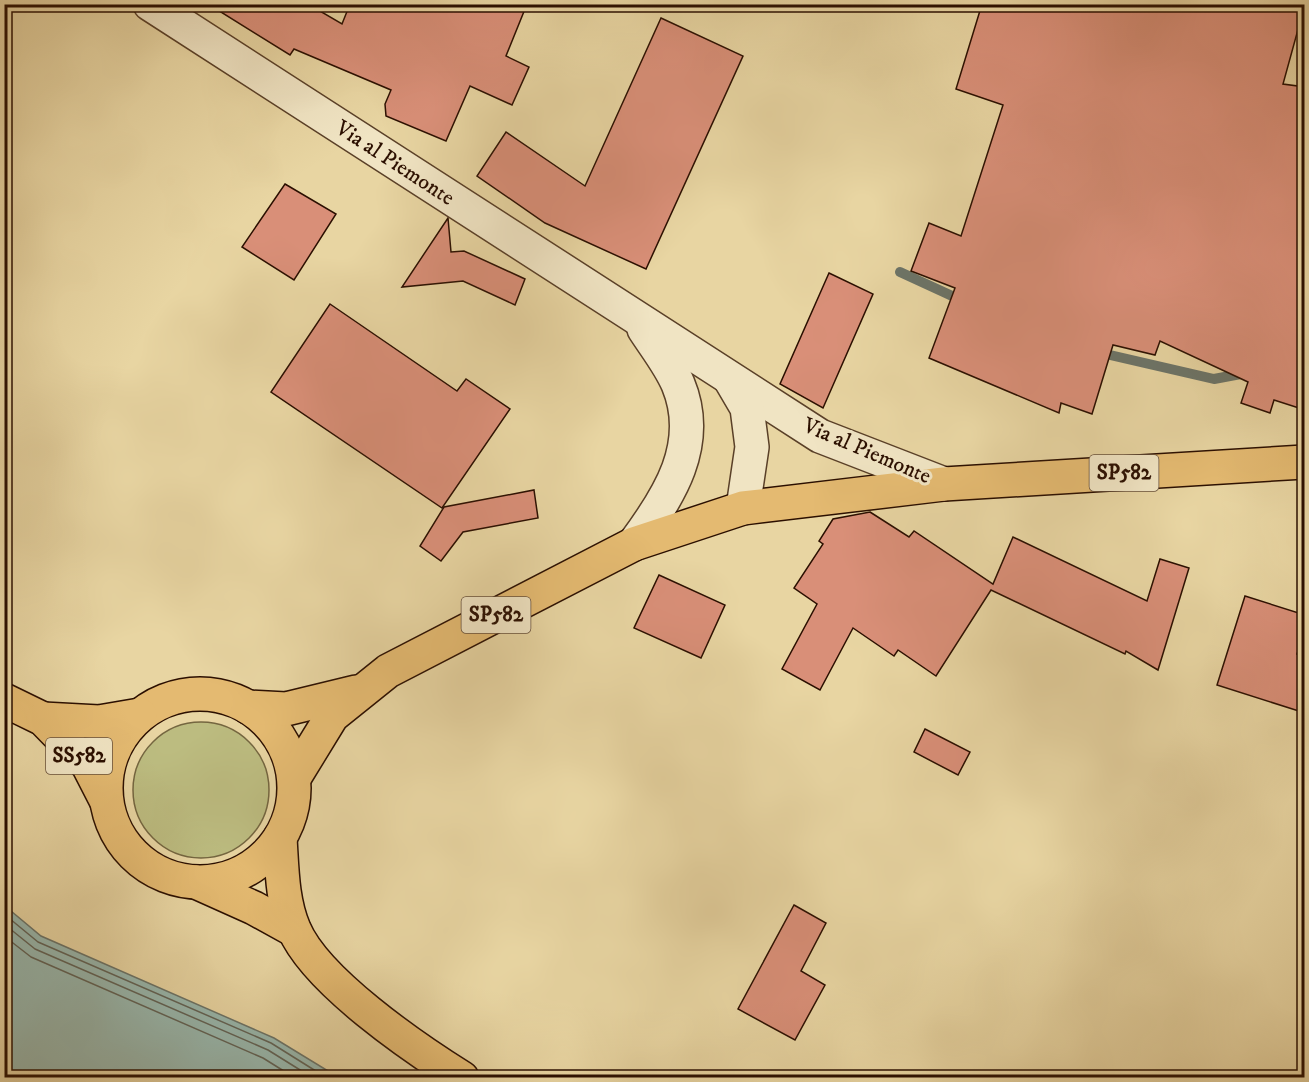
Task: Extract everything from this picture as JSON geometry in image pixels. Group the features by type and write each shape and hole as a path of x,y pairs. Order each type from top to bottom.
{"main road":[{"name":"Via al Piemonte","path":"294,778 332,716 388,670 634,544 743,508 944,484 1305,462"},
{"name":"Via al Piemonte","path":"248,707 286,709 361,690"},
{"path":"196,882 218,880 239,873 266,855 280,838 291,813 294,778 290,760 278,736 265,720 248,707 229,698 198,694 167,699 140,715 128,727 114,749 106,774 106,800 116,832 137,858 164,875 196,882 254,908 294,930"},
{"name":"SS582","path":"4,700 44,719 88,765 106,800"},
{"name":"SS582","path":"44,719 99,722 140,715"},
{"path":"280,838 283,889 294,930 315,961 361,1005 422,1053 462,1077"}],"street":[{"name":"Via al Piemonte","path":"150,4 820,436 944,484"},
{"name":"Via al Piemonte","path":"634,544 674,485 686,443 686,413 678,383 640,322"},
{"name":"Via al Piemonte","path":"730,379 747,408 752,447 743,508"}],"green space":[{"path":"201,722 227,728 249,742 263,764 269,790 263,816 249,838 227,852 201,858 175,852 153,838 139,816 133,790 139,764 153,742 175,728"}],"water":[{"path":"5,906 41,936 274,1038 338,1077 5,1077"}],"building":[{"path":"208,4 308,4 342,24 350,4 527,4 506,56 529,67 512,105 470,86 446,141 386,116 385,104 391,90 294,49 290,55"},
{"path":"982,4 1305,4 1283,84 1305,87 1305,410 1274,400 1270,413 1241,403 1248,382 1160,341 1155,355 1113,345 1092,414 1061,403 1059,413 929,358 955,288 911,271 929,223 961,236 1003,105 956,89"},
{"path":"661,18 743,56 646,269 545,223 477,176 506,132 585,186"},
{"path":"285,184 336,214 294,280 242,247"},
{"path":"448,218 451,252 464,251 525,279 515,305 463,281 402,287"},
{"path":"829,273 873,294 823,408 780,384"},
{"path":"330,304 457,391 466,379 510,409 442,508 271,392"},
{"path":"534,490 538,518 463,532 441,561 420,546 444,507"},
{"path":"870,512 909,537 914,531 993,584 1013,537 1147,601 1160,559 1189,568 1158,670 1126,651 1125,654 991,590 936,676 898,650 894,656 853,628 820,690 782,669 817,604 794,588 823,544 819,541 833,519"},
{"path":"659,575 725,605 701,658 634,628"},
{"path":"1245,596 1305,615 1305,632 1297,654 1305,656 1305,713 1217,685"},
{"path":"925,729 970,752 958,775 914,752"},
{"path":"794,905 826,923 801,971 825,985 795,1040 738,1009"}],"waterway":[{"path":"900,272 963,301"},
{"path":"1097,352 1214,379 1246,373"}]}
